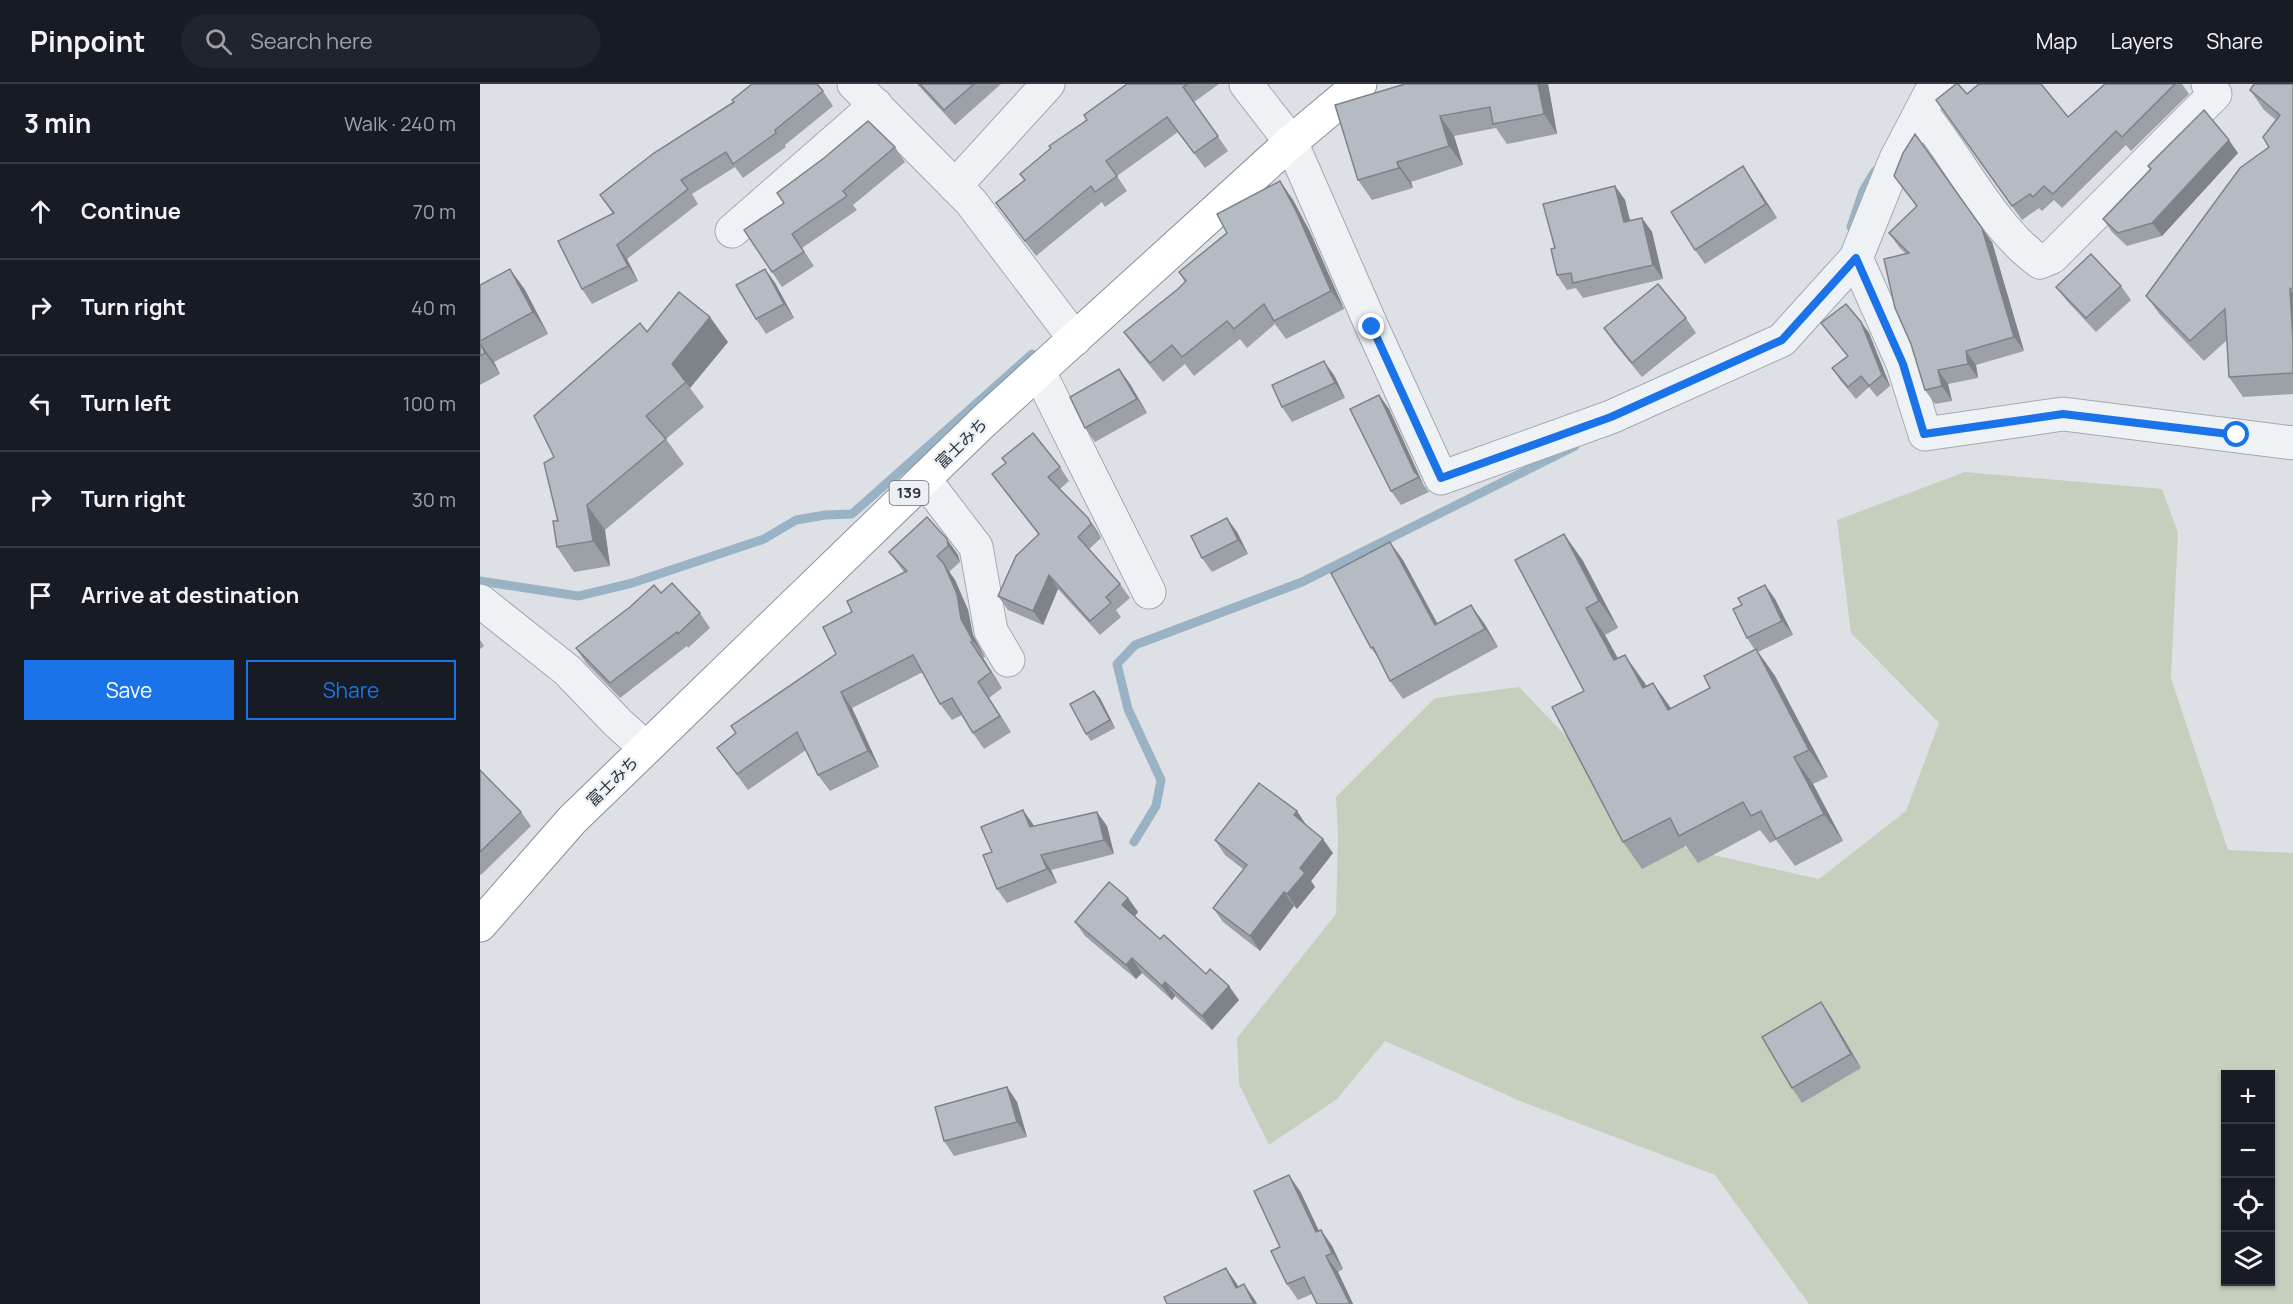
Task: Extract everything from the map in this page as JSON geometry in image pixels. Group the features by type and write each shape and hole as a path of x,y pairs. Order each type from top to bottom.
{"highway":[{"name":"富士みち","path":"480,925 572,820 924,479 1291,142 1360,84"}],"street":[{"path":"955,186 1048,84"},
{"path":"1246,84 1291,142 1441,478 1611,417 1782,340 1856,258 1896,159 1930,94 1941,84"},
{"path":"1920,112 1992,210 2025,251 2040,262 2052,257 2212,89"},
{"path":"732,231 865,95 971,202 1075,339"},
{"path":"1856,258 1903,364 1924,434 2063,414 2293,443"},
{"path":"1039,372 1149,592"},
{"path":"924,479 976,547 991,631 1008,660"},
{"path":"480,601 567,670 618,723 646,748"}],"green space":[{"path":"1965,472 2162,489 2178,533 2171,678 2228,850 2293,853 2293,1304 1809,1304 1715,1175 1520,1101 1385,1041 1337,1099 1269,1145 1239,1084 1237,1038 1336,914 1338,837 1336,797 1435,698 1519,687 1585,756 1687,849 1819,879 1906,811 1939,723 1851,633 1837,520"}],"building":[{"path":"752,84 817,84 823,91 775,130 776,133 733,164 726,152 681,180 688,189 617,245 628,266 582,289 558,241 614,213 600,195 654,153 734,102 732,100"},
{"path":"920,84 974,84 944,110"},
{"path":"1127,84 1188,84 1183,87 1218,136 1194,153 1167,117 1106,161 1117,176 1095,192 1091,186 1025,241 996,203 1025,180 1020,174 1051,148 1049,146 1087,120 1084,115"},
{"path":"1405,84 1538,84 1544,114 1493,124 1490,107 1440,116 1449,146 1397,162 1399,168 1358,180 1335,105"},
{"path":"1956,84 1967,94 1979,84 2041,84 2068,117 2105,84 2175,84 2122,137 2116,131 2053,194 2044,186 2033,197 2030,194 2012,206 1936,100"},
{"path":"2254,84 2293,84 2293,288 2290,289 2293,373 2229,377 2225,309 2190,341 2146,296 2240,168 2269,147 2263,137 2280,115 2250,90"},
{"path":"2204,110 2229,140 2152,223 2118,233 2103,219 2151,169 2148,166"},
{"path":"868,121 895,147 843,191 847,196 792,234 804,252 772,272 744,230 784,203 777,193"},
{"path":"1915,134 1982,228 2014,337 1966,351 1968,364 1938,370 1942,386 1925,390 1911,344 1895,308 1884,259 1909,253 1889,233 1917,206 1894,176 1903,153"},
{"path":"1743,166 1766,204 1695,250 1671,212"},
{"path":"1280,181 1297,213 1331,291 1274,321 1264,304 1234,329 1227,321 1182,357 1172,345 1150,363 1124,332 1178,289 1186,281 1179,272 1227,233 1217,214"},
{"path":"1615,186 1624,222 1642,218 1653,265 1573,283 1571,273 1557,275 1551,249 1555,248 1543,204"},
{"path":"2091,254 2121,286 2086,318 2056,287"},
{"path":"510,269 533,312 480,341 480,285"},
{"path":"765,269 784,304 756,319 736,285"},
{"path":"1658,284 1686,318 1632,363 1604,328"},
{"path":"679,292 710,317 672,364 686,382 646,416 666,439 587,505 593,541 557,547 553,521 558,521 544,463 554,457 534,416 640,323 647,332"},
{"path":"1846,304 1861,322 1882,375 1869,386 1861,376 1848,387 1832,368 1848,356 1821,323"},
{"path":"480,343 485,353 480,356"},
{"path":"1324,361 1335,383 1282,407 1272,385"},
{"path":"1119,369 1137,399 1085,428 1070,397"},
{"path":"1379,395 1414,471 1419,477 1391,491 1350,409"},
{"path":"1033,433 1060,467 1048,477 1088,518 1091,524 1078,537 1120,584 1106,597 1111,603 1090,621 1049,575 1033,611 998,596 1016,556 1039,534 992,474 1006,463 1002,458"},
{"path":"927,517 947,539 948,546 937,556 944,564 957,594 961,619 973,641 971,642 991,672 978,682 1000,716 973,733 952,698 940,704 913,655 841,692 868,751 818,775 797,732 737,774 717,748 736,733 731,726 836,654 823,627 852,612 847,601 907,571 889,552"},
{"path":"1227,518 1238,540 1202,558 1191,536"},
{"path":"1564,534 1599,601 1586,608 1614,660 1625,655 1643,688 1653,683 1668,710 1710,688 1704,676 1756,649 1809,750 1794,757 1824,814 1776,839 1761,811 1751,816 1743,802 1679,836 1670,818 1623,842 1552,707 1584,691 1515,560"},
{"path":"1390,542 1435,625 1471,605 1485,629 1390,681 1331,573"},
{"path":"672,583 700,613 678,634 677,632 610,683 576,648 630,607 654,585 661,593"},
{"path":"1765,585 1782,621 1747,638 1733,609 1742,605 1738,598"},
{"path":"1094,691 1110,720 1086,734 1070,704"},
{"path":"480,770 521,812 480,852"},
{"path":"1259,783 1297,811 1294,815 1323,839 1300,868 1305,873 1287,894 1284,892 1250,936 1213,908 1247,865 1215,840"},
{"path":"1023,810 1030,827 1097,812 1104,840 1041,855 1047,869 997,889 983,855 992,852 981,827"},
{"path":"1109,882 1128,898 1122,905 1160,939 1164,935 1206,974 1210,969 1229,986 1202,1016 1165,982 1162,986 1132,958 1126,965 1075,922"},
{"path":"1821,1002 1851,1054 1792,1088 1762,1037"},
{"path":"1007,1087 1017,1122 944,1141 935,1107"},
{"path":"1289,1175 1316,1232 1321,1230 1332,1253 1326,1256 1350,1304 1317,1304 1304,1277 1287,1284 1271,1251 1280,1247 1254,1191"},
{"path":"1226,1268 1236,1288 1244,1284 1254,1304 1167,1304 1164,1297"}],"waterway":[{"path":"1851,227 1863,191 1875,171"},
{"path":"480,581 578,596 632,583 764,539 796,520 825,515 852,514 1032,354"},
{"path":"1134,842 1156,806 1161,780 1128,709 1117,664 1135,645 1302,582 1575,446"}],"route":[{"path":"1372,327 1441,478 1611,417 1782,340 1856,258 1903,364 1924,434 2063,414 2237,435"}]}
